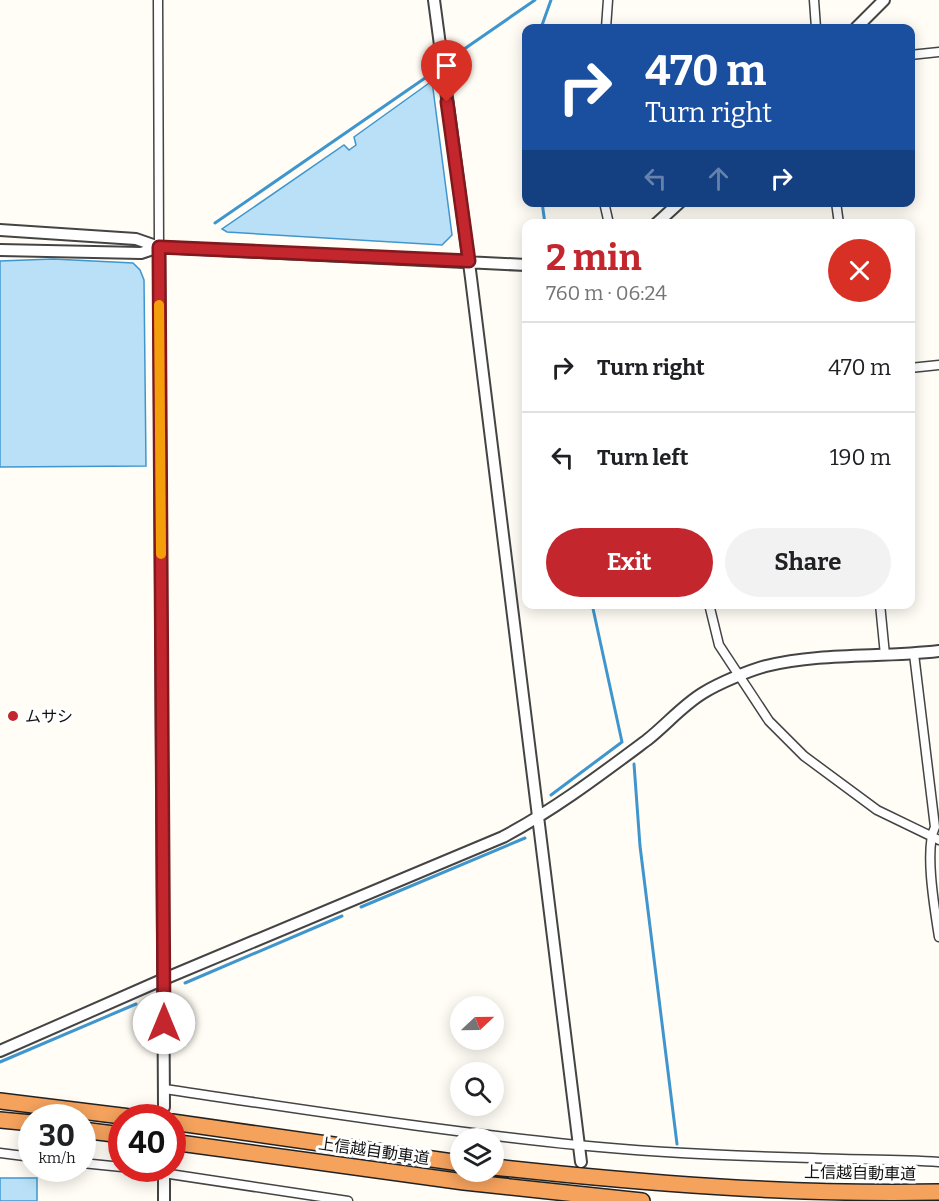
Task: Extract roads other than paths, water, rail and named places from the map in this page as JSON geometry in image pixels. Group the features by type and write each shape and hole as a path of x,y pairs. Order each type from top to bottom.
{"highway":[{"path":"0,1101 108,1114"},
{"path":"0,1120 18,1122"},
{"name":"上信越自動車道","path":"186,1124 450,1161"},
{"name":"上信越自動車道","path":"186,1144 464,1182 642,1201"},
{"name":"上信越自動車道","path":"504,1168 644,1182 769,1190 939,1192"}],"street":[{"path":"158,0 164,1104"},
{"path":"434,0 469,261 577,1145 581,1162"},
{"path":"606,24 608,0"},
{"path":"814,0 816,24"},
{"path":"860,24 884,0"},
{"path":"915,54 939,52"},
{"path":"661,219 675,207"},
{"path":"0,230 136,239 159,247 522,265"},
{"path":"0,250 141,253 159,247"},
{"path":"915,367 939,365"},
{"path":"709,609 719,645 768,721 804,756 877,810 935,838"},
{"path":"880,609 885,655"},
{"path":"0,1051 164,979 503,837 537,819 601,774 702,693 740,676 765,666 828,656 914,654 939,651"},
{"path":"914,654 935,827 931,866 939,937"},
{"path":"164,1089 354,1117 577,1145 683,1153 939,1162"},
{"path":"0,1153 18,1155"},
{"path":"186,1175 348,1201"},
{"path":"164,1182 164,1201"}],"water":[{"path":"432,81 452,235 442,245 227,232 222,229 344,145 349,150 356,145 354,137"},
{"path":"53,259 133,263 140,270 144,280 146,466 0,467 0,261"},
{"path":"0,1178 18,1178 18,1182 37,1182 37,1201 0,1201"}],"waterway":[{"path":"457,54 535,0"},
{"path":"542,24 551,0"},
{"path":"215,223 428,76"},
{"path":"543,207 544,219"},
{"path":"551,795 622,742 593,609"},
{"path":"634,764 640,846 677,1144"},
{"path":"361,907 525,838"},
{"path":"185,983 342,916"},
{"path":"0,1062 136,1004"}],"place":[{"name":"ムサシ","path":"13,716"}]}
